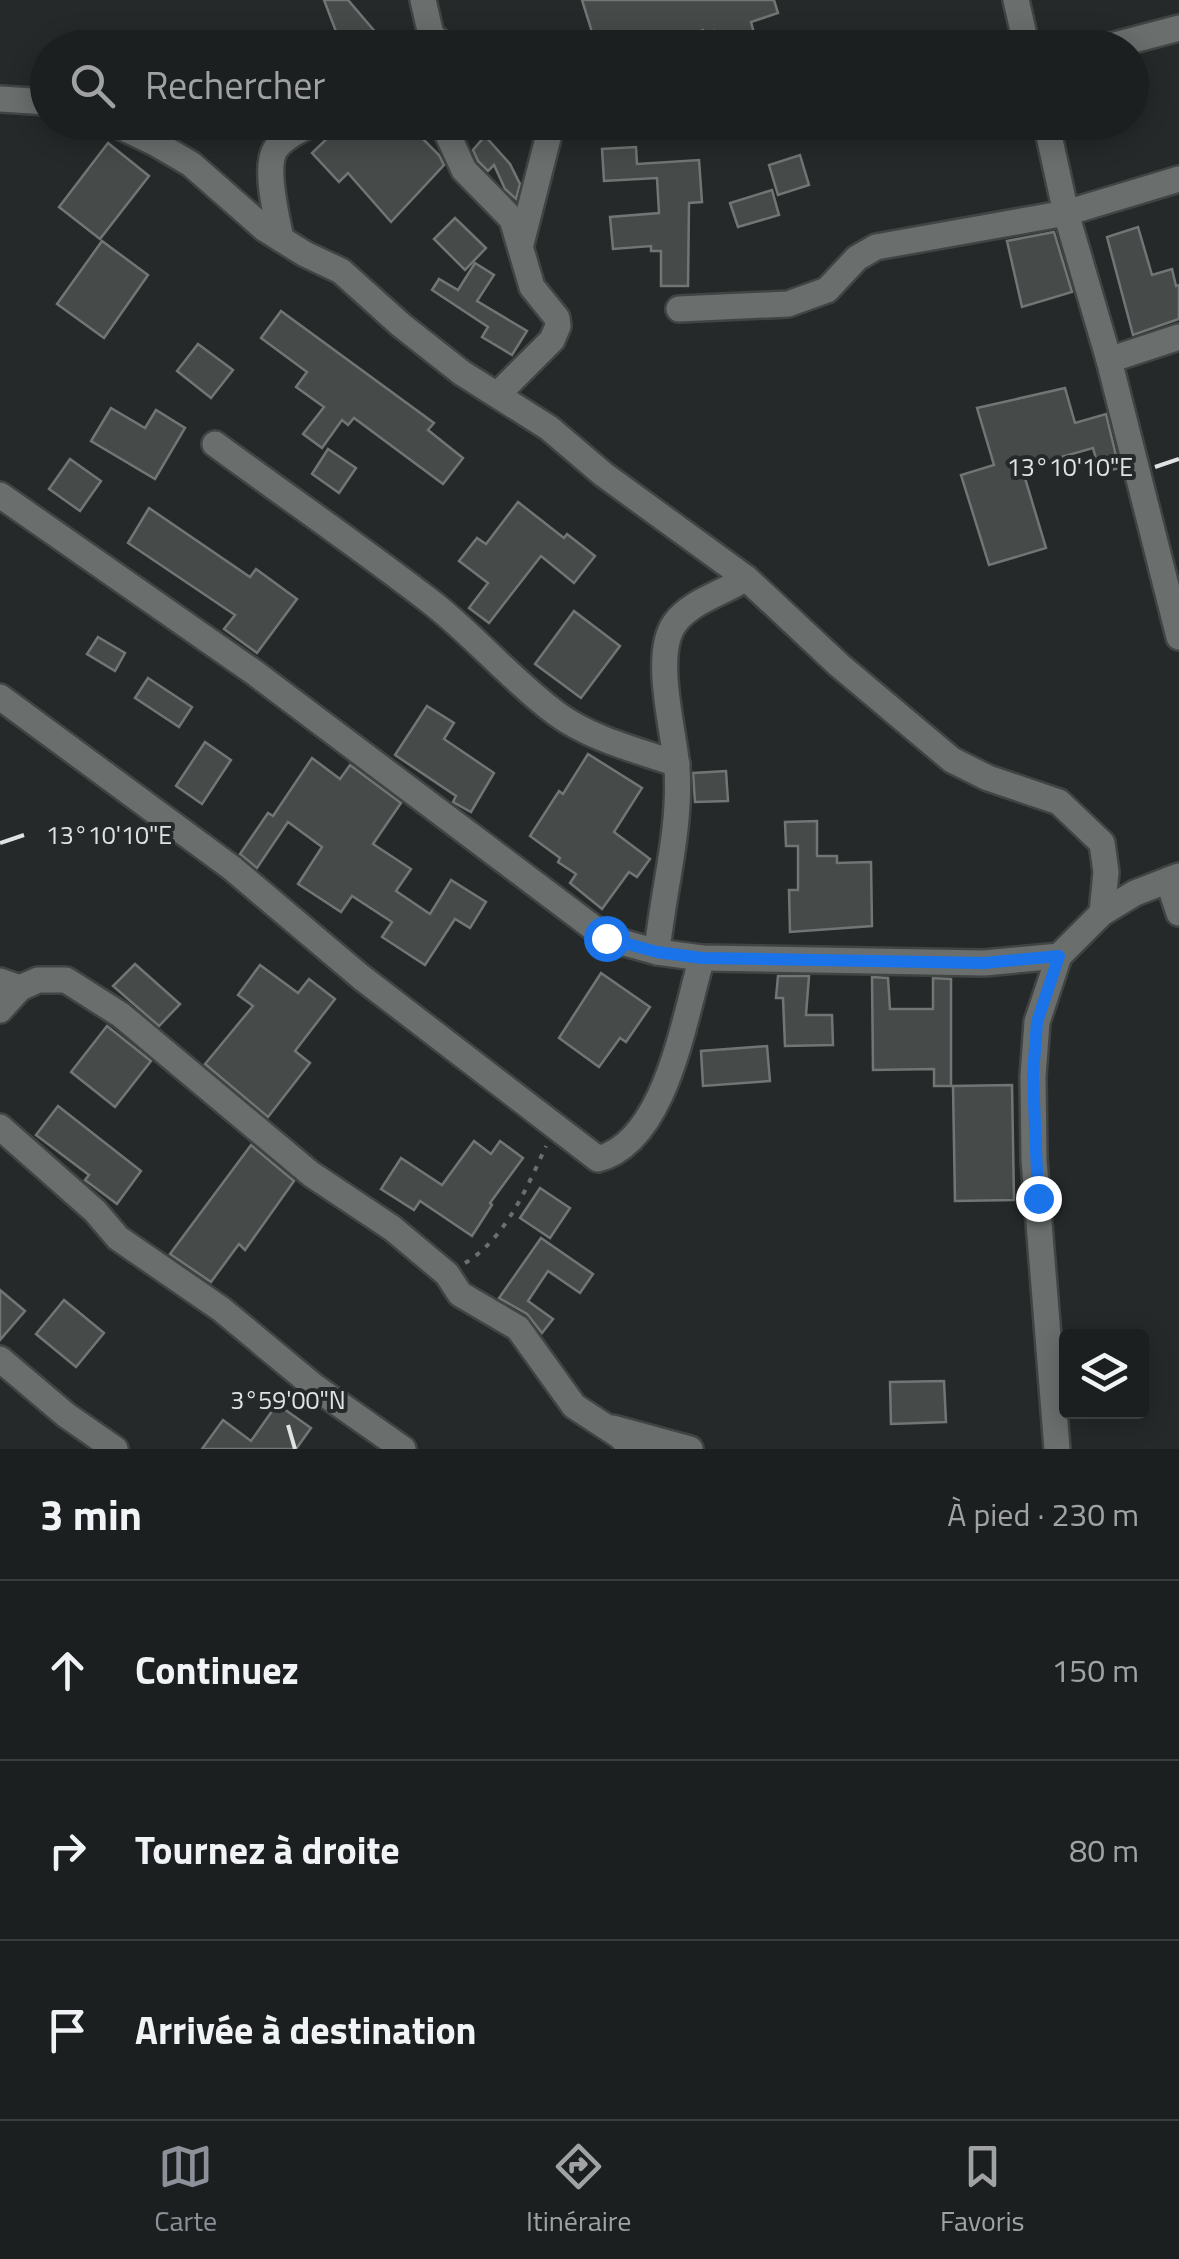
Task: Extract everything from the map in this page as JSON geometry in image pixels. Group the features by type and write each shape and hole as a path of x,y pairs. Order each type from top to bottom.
{"street":[{"path":"423,0 424,30"},
{"path":"1016,0 1024,30"},
{"path":"1149,36 1179,28"},
{"path":"0,99 30,101"},
{"path":"150,140 192,164 281,239 341,272 462,373 549,428 604,474 746,578 952,760 988,778 1060,802 1102,843 1106,872 1102,913"},
{"path":"281,239 272,194 272,160 285,140"},
{"path":"450,140 464,170 512,219 532,286 557,318 552,340 498,394"},
{"path":"520,248 547,140"},
{"path":"1050,140 1066,213 1109,360 1177,623"},
{"path":"680,309 788,304 826,290 857,258 876,247 1066,213 1179,179"},
{"path":"1109,360 1179,337"},
{"path":"215,444 447,614 558,714 589,732 676,764"},
{"path":"0,495 220,648 606,938 657,952 702,958 984,963 1059,956"},
{"path":"657,952 678,811 665,675 674,624 697,604 746,578"},
{"path":"0,697 232,868 361,977 598,1159 614,1155 628,1143 667,1080 702,958"},
{"path":"1058,1449 1034,1160 1037,1022 1059,956 1102,913 1174,878 1179,913"},
{"path":"0,1010 10,984 38,980 66,980 96,997 175,1058 311,1174 392,1228 447,1274 460,1294 518,1328 574,1406 620,1436 632,1449"},
{"path":"0,1127 95,1211 118,1238 222,1309 315,1387 404,1449"},
{"path":"0,1359 66,1415 115,1449"},
{"path":"603,1426 690,1449"}],"path":[{"path":"447,1274 484,1252 523,1196 546,1146"}],"building":[{"path":"324,0 348,0 374,30 335,30"},
{"path":"582,0 774,0 778,13 751,22 753,30 591,30"},
{"path":"325,140 424,140 444,165 391,222 348,173 339,182 312,153"},
{"path":"482,140 489,140 510,164 520,184 516,199 505,189 494,165 488,171 473,150"},
{"path":"108,143 149,176 100,239 59,207"},
{"path":"636,147 637,164 699,160 702,202 689,203 688,286 661,286 661,251 651,251 651,246 613,249 610,217 659,213 657,178 604,181 602,149"},
{"path":"800,155 809,185 778,195 769,165"},
{"path":"772,190 779,215 738,227 730,203"},
{"path":"455,218 486,248 465,270 434,239"},
{"path":"1138,227 1152,275 1172,269 1176,286 1179,285 1179,319 1133,335 1107,237"},
{"path":"1054,232 1072,292 1022,307 1007,241"},
{"path":"102,241 148,275 104,338 57,304"},
{"path":"475,263 494,275 477,301 527,331 512,355 482,337 488,327 432,290 439,279 458,290"},
{"path":"281,311 434,423 428,430 463,458 443,484 354,418 348,425 342,420 322,448 303,434 324,407 296,387 307,372 261,338"},
{"path":"198,344 233,370 211,398 177,371"},
{"path":"1065,388 1075,423 1106,414 1119,468 1100,473 1093,448 1022,468 1046,548 989,565 961,475 994,465 977,408"},
{"path":"111,408 145,428 156,410 185,428 155,479 91,441"},
{"path":"328,449 356,468 339,493 312,474"},
{"path":"70,459 101,481 80,511 49,489"},
{"path":"518,502 564,538 567,534 595,556 574,583 541,556 489,623 469,608 488,583 459,561 477,538 486,544"},
{"path":"149,508 250,577 256,569 297,599 257,653 224,629 235,615 128,543"},
{"path":"574,611 620,646 581,698 535,664"},
{"path":"98,637 125,653 115,671 87,654"},
{"path":"148,678 192,707 179,727 135,698"},
{"path":"427,706 454,723 444,739 494,773 471,812 453,802 456,796 395,755"},
{"path":"205,742 231,760 202,804 176,786"},
{"path":"588,754 642,788 614,832 650,859 637,877 629,872 602,909 570,883 576,874 530,836"},
{"path":"312,758 340,779 350,765 401,803 373,844 411,869 396,891 430,914 451,880 486,902 470,928 455,919 425,965 382,937 392,922 352,896 341,912 298,884 322,847 288,822 257,868 240,854 268,813 273,816"},
{"path":"726,771 728,801 695,802 693,773"},
{"path":"817,821 817,856 837,856 837,863 871,862 872,926 790,932 789,890 798,890 798,846 786,846 785,822"},
{"path":"135,964 180,1004 159,1026 113,986"},
{"path":"260,965 298,993 309,979 335,999 295,1051 310,1063 268,1117 205,1064 253,1006 238,995"},
{"path":"601,973 650,1007 626,1042 620,1038 599,1067 559,1038"},
{"path":"778,976 809,976 806,1015 832,1015 833,1045 785,1046 783,998 776,998"},
{"path":"872,977 888,978 890,1009 933,1009 933,978 951,979 951,1086 934,1086 934,1069 873,1070"},
{"path":"107,1026 151,1061 115,1107 71,1072"},
{"path":"767,1046 770,1081 703,1086 701,1051"},
{"path":"1012,1085 1014,1200 955,1201 953,1086"},
{"path":"58,1106 141,1171 117,1204 85,1180 89,1175 36,1135"},
{"path":"474,1141 491,1154 500,1141 523,1158 472,1236 420,1201 414,1210 381,1189 401,1158 442,1185"},
{"path":"251,1145 294,1181 245,1250 239,1244 211,1282 170,1254"},
{"path":"540,1188 570,1208 550,1238 520,1218"},
{"path":"541,1238 593,1274 580,1293 548,1271 528,1301 553,1319 542,1333 527,1314 499,1298"},
{"path":"0,1290 25,1311 0,1340"},
{"path":"64,1300 104,1333 76,1367 36,1334"},
{"path":"944,1381 946,1422 891,1424 890,1382"},
{"path":"277,1404 311,1428 296,1449 202,1449 223,1420 251,1441"}],"route":[{"path":"606,938 657,952 702,958 984,963 1059,956 1037,1022 1033,1076 1038,1198"}]}
